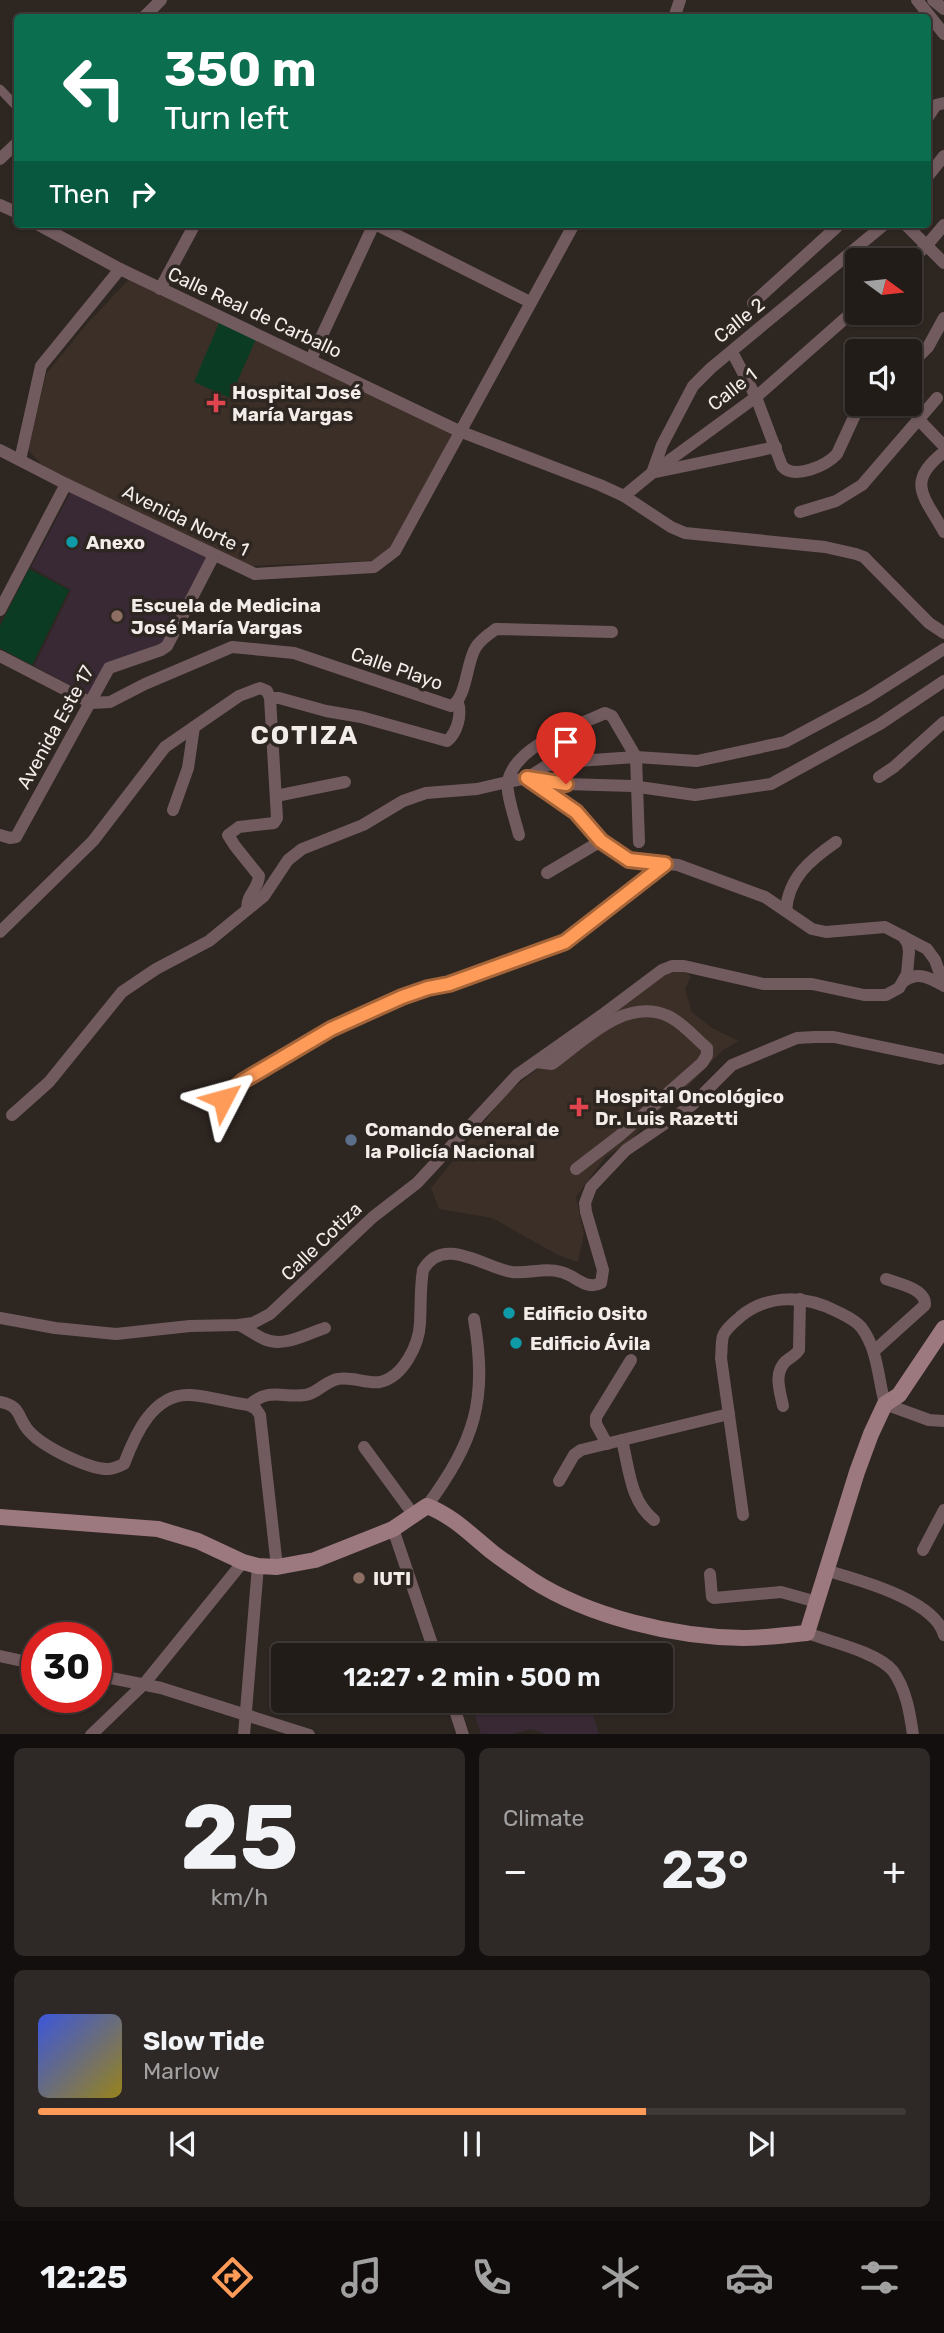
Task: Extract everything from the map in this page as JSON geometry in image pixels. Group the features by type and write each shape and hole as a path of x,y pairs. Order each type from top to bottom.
{"main road":[{"path":"0,1517 158,1530 198,1541 251,1564 277,1567 315,1560 393,1529 420,1510 443,1513 535,1581 600,1611 690,1634 745,1638 807,1633 857,1472 886,1404 899,1395 944,1328"}],"street":[{"path":"147,14 161,0"},
{"path":"917,0 928,14"},
{"path":"933,0 944,9"},
{"path":"931,18 944,34"},
{"path":"0,89 14,104"},
{"path":"0,159 14,146"},
{"path":"931,172 944,156"},
{"path":"922,250 944,225"},
{"name":"Calle Real de Carballo","path":"44,228 160,289 459,431 624,496 671,527 685,533 825,547 864,557 929,623 944,633"},
{"path":"160,289 193,228"},
{"path":"311,359 372,228"},
{"path":"382,228 530,302"},
{"name":"Avenida Norte 1","path":"0,450 255,574 374,568 395,551 571,228"},
{"path":"753,303 836,228"},
{"name":"Calle 2","path":"652,472 662,445 693,386 711,368 880,228"},
{"path":"909,228 944,263"},
{"path":"20,460 41,366 120,269"},
{"name":"Calle 1","path":"624,496 652,472 756,397 845,318"},
{"path":"922,353 944,318"},
{"path":"732,352 756,397 786,471 796,473 831,461 854,416"},
{"path":"800,512 836,501 862,485 937,398"},
{"path":"919,420 944,446"},
{"path":"652,472 776,447"},
{"path":"944,452 929,464 920,479 922,491 944,532"},
{"path":"0,610 66,484"},
{"name":"Avenida Este 17","path":"0,835 10,838 16,836 109,668 167,646 214,555"},
{"name":"Calle Playo","path":"91,703 110,702 232,647 294,653 451,706 458,702 474,649 481,639 496,629 612,632"},
{"path":"527,778 546,766 563,762 636,757 697,761 785,742 867,698 944,649"},
{"path":"0,656 91,703"},
{"path":"12,1115 49,1082 122,992 156,969 209,941 264,896 288,860 302,849 363,825 403,801 426,793 477,789 527,778 695,795 777,783 880,724 944,681"},
{"path":"0,932 93,841 165,747 239,696 260,688 267,691 270,698 277,818 274,823 239,827 228,835 259,876 247,900 247,909"},
{"path":"270,698 389,724 447,741 454,735 459,718 458,702"},
{"path":"519,835 507,782 518,759 533,747 605,713 612,716 636,757 639,842"},
{"path":"879,777 944,722"},
{"path":"173,810 188,768 194,727"},
{"path":"527,778 576,812 601,841 629,860 678,865 765,897 812,929 826,932 885,927 922,945 932,954 944,986"},
{"path":"276,796 345,782"},
{"path":"547,873 601,841"},
{"path":"786,911 787,897 797,876 819,854 836,842"},
{"path":"223,1099 243,1081 331,1029 402,997 449,984 565,942 665,864"},
{"path":"903,936 909,951 904,981"},
{"name":"Calle Cotiza","path":"0,1318 55,1328 116,1334 253,1323 286,1301 373,1217 417,1183 517,1075 662,970 672,966 684,966 763,984 813,984 870,996 893,992 904,981"},
{"path":"904,981 922,975 944,986"},
{"path":"536,1062 552,1064 615,1019 643,1010 669,1016 707,1048 707,1055 702,1063 619,1136 576,1168"},
{"path":"249,1405 268,1394 305,1395 339,1378 376,1382 388,1380 397,1373 413,1350 419,1334 423,1270 434,1257 468,1255 503,1270 516,1272 545,1269 562,1272 587,1285 595,1286 601,1283 603,1270 585,1203 591,1187 626,1150 692,1105 732,1065 797,1038 815,1037 834,1038 940,1059"},
{"path":"874,1352 925,1305 926,1300 923,1294 886,1279"},
{"path":"783,1406 778,1384 779,1373 783,1365 799,1350 800,1299"},
{"path":"743,1515 721,1358 724,1334 746,1313 765,1303 800,1299 851,1319 861,1327 874,1352 878,1381 886,1404 929,1420 944,1421"},
{"path":"364,1447 420,1510 442,1485 466,1444 476,1415 480,1373 474,1319"},
{"path":"238,1325 251,1330 266,1341 276,1342 298,1338 325,1328"},
{"path":"607,1444 596,1424 596,1418 631,1360"},
{"path":"0,1402 13,1405 27,1429 47,1446 106,1469 124,1464 142,1423 166,1398 190,1395 249,1405 256,1409 260,1415 277,1567"},
{"path":"559,1481 581,1450 729,1414"},
{"path":"622,1440 636,1501 654,1520"},
{"path":"923,1550 944,1510"},
{"path":"393,1529 432,1643"},
{"path":"91,1734 144,1684 251,1564"},
{"path":"244,1734 251,1564"},
{"path":"828,1571 888,1590 937,1619 944,1635"},
{"path":"710,1574 714,1598 781,1592 817,1602"},
{"path":"807,1633 871,1656 892,1670 909,1707 912,1734"},
{"path":"0,1656 21,1661"},
{"path":"112,1678 144,1684 309,1734"},
{"path":"456,1713 463,1734"}],"shaded area":[{"name":"Hospital José María Vargas","path":"130,278 452,432 406,541 384,560 250,566 44,467 28,450 46,374 86,325"},
{"name":"Escuela de Medicina José María Vargas","path":"72,490 207,557 162,643 106,665 89,695 34,666 71,590 31,567"},
{"name":"Hospital Oncológico Dr. Luis Razetti","path":"681,970 691,976 685,989 692,1012 712,1028 739,1041 723,1050 678,1097 649,1118 629,1143 606,1156 576,1197 584,1234 578,1262 558,1255 492,1218 439,1209 431,1188 508,1092 657,975"},
{"path":"474,1713 591,1713 599,1734 545,1734 531,1729 513,1734 481,1734"}],"green space":[{"path":"219,323 256,339 230,398 194,382"},
{"path":"29,569 69,590 32,665 0,648 0,626"}],"place":[{"name":"Hospital José María Vargas","path":"216,403"},
{"name":"Anexo","path":"72,542"},
{"name":"Escuela de Medicina José María Vargas","path":"117,616"},
{"name":"Hospital Oncológico Dr. Luis Razetti","path":"579,1107"},
{"name":"Comando General de la Policía Nacional","path":"351,1140"},
{"name":"Edificio Osito","path":"509,1313"},
{"name":"Edificio Ávila","path":"516,1343"},
{"name":"IUTI","path":"359,1578"}],"district":[{"name":"COTIZA","path":"305,735"}],"route":[{"path":"223,1099 243,1081 331,1029 402,997 449,984 565,942 665,864 629,860 601,841 576,812 527,778 566,784"}]}
